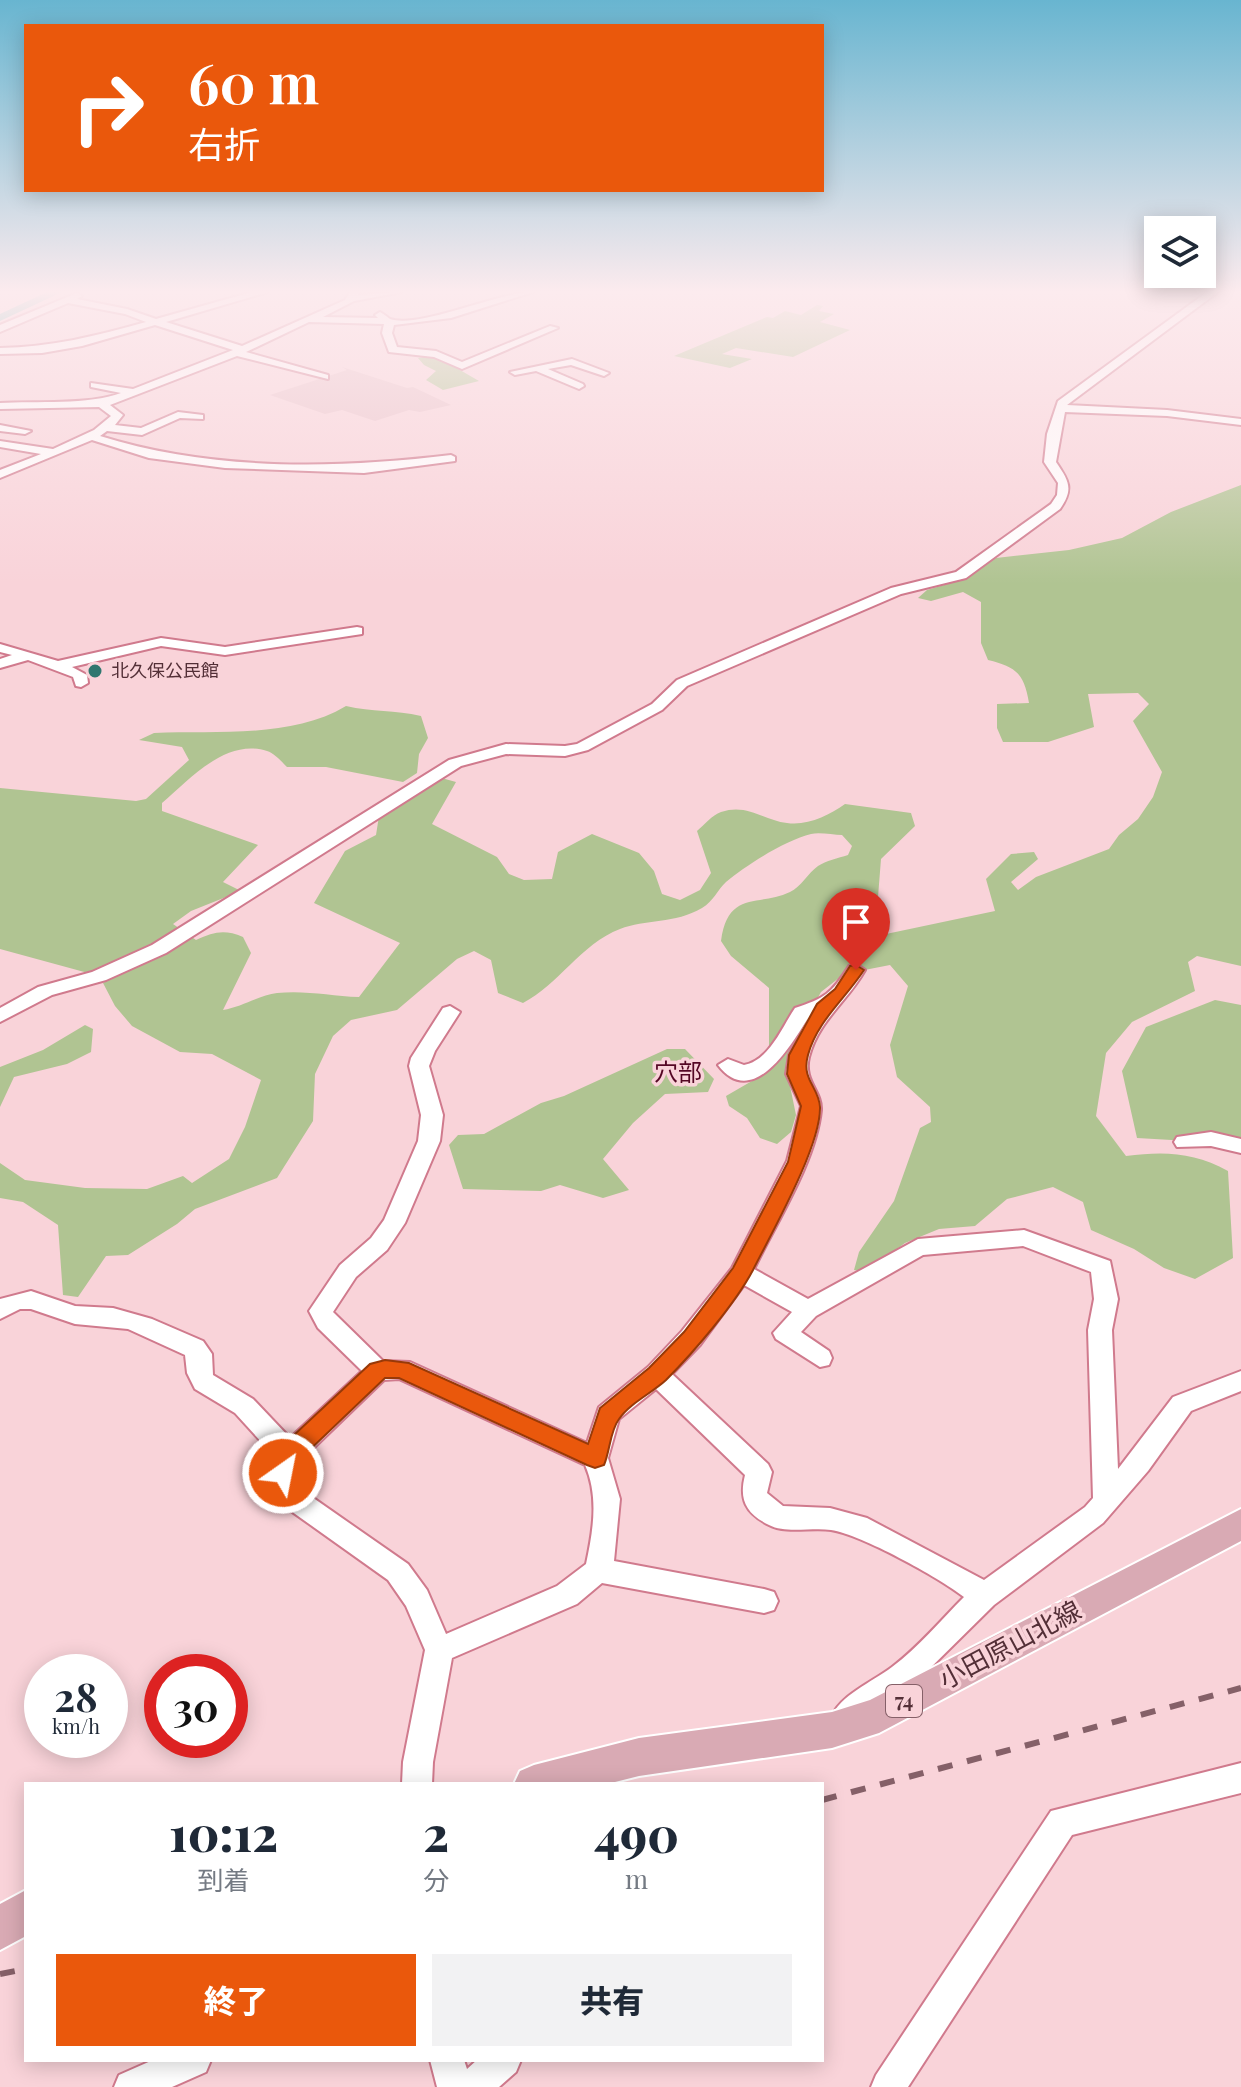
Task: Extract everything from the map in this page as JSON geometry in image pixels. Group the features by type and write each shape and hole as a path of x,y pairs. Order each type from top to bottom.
{"main road":[{"name":"小田原山北線","path":"542,1782 639,1757 832,1730 879,1715 1241,1524"}],"street":[{"path":"119,389 133,392"},
{"path":"73,414 140,389"},
{"path":"0,1016 45,991 99,976 159,949 372,811 455,763 519,747 565,751 582,747 657,707 682,683 896,591 961,575 1056,506 1063,495 1064,483 1050,462 1053,434 1062,403 1080,389"},
{"path":"0,406 74,402 102,404 117,415 117,419 90,436 0,474"},
{"path":"1060,408 1167,413 1241,422"},
{"path":"104,427 142,432 178,415 199,417"},
{"path":"0,428 25,431"},
{"path":"90,436 149,455 214,463 364,469 451,459"},
{"path":"0,444 54,453"},
{"path":"57,666 161,642 225,651 357,631"},
{"path":"0,648 80,675 81,683"},
{"path":"0,664 28,655"},
{"path":"595,1458 608,1414 657,1374 691,1338 741,1272 798,1162 811,1106 796,1074 799,1055 822,1010 848,984 856,970"},
{"path":"728,1065 745,1073 758,1070 767,1064 802,1012 822,1010"},
{"path":"378,1371 326,1322 321,1311 348,1271 379,1244 394,1223 429,1141 432,1115 419,1066 420,1058 424,1049 446,1027 450,1012"},
{"path":"1185,1142 1211,1139 1241,1146"},
{"path":"820,1358 785,1333 808,1310 918,1247 1024,1238 1102,1267 1106,1299 1100,1330 1106,1503"},
{"path":"741,1272 808,1310"},
{"path":"0,1310 20,1300 44,1301 72,1315 114,1317 132,1322 194,1348 200,1354 199,1373 204,1382 244,1406 289,1455"},
{"path":"417,1782 439,1650 417,1599 398,1572 300,1503 283,1473 289,1455 378,1371 401,1369 595,1458 603,1473 608,1509 598,1570 567,1595 439,1650"},
{"path":"657,1374 759,1472 754,1493 766,1509 777,1517 830,1519 857,1526 963,1580 984,1596"},
{"path":"832,1730 876,1692 903,1676 984,1596 1106,1503 1182,1404 1241,1381"},
{"path":"598,1570 764,1601"},
{"path":"888,2087 1062,1822 1241,1778"},
{"path":"131,2087 189,2062"},
{"path":"448,2062 454,2087"},
{"path":"472,2087 502,2062"}],"shaded area":[{"path":"287,389 418,389 451,405 420,412 409,410 375,421 342,410 325,414 270,395"}],"green space":[{"path":"1241,485 1241,966 1197,956 1188,962 1195,991 1132,1022 1106,1053 1096,1116 1126,1156 1178,1154 1228,1171 1233,1258 1195,1279 1164,1268 1134,1249 1091,1230 1083,1202 1053,1187 1007,1199 975,1226 939,1229 905,1243 866,1272 854,1270 859,1252 894,1201 920,1128 931,1122 930,1107 897,1077 890,1045 908,986 890,965 844,974 821,992 792,1045 790,1086 796,1115 791,1132 777,1144 760,1138 747,1118 729,1106 726,1096 769,1071 769,988 731,956 721,941 725,925 737,907 790,892 818,866 848,855 852,846 842,835 822,833 801,837 767,854 734,875 706,905 692,913 630,926 606,936 523,1003 498,993 491,960 474,951 457,959 397,1010 351,1020 333,1036 315,1074 313,1121 277,1178 195,1209 128,1255 106,1256 78,1297 63,1295 58,1225 23,1202 0,1198 0,1163 25,1180 85,1188 147,1189 183,1176 192,1183 229,1159 245,1127 261,1080 212,1054 180,1052 132,1026 115,1006 103,983 122,972 88,973 0,949 0,788 136,801 146,799 189,760 182,747 139,740 154,733 277,728 325,717 346,706 421,716 428,738 419,754 417,773 403,782 326,767 287,767 270,752 237,750 210,763 162,803 162,811 258,845 223,882 241,891 191,911 173,924 196,940 219,932 243,937 251,953 223,1010 287,992 359,997 400,943 314,903 345,851 376,835 379,816 438,777 456,782 432,824 497,857 509,874 524,880 552,879 558,852 592,834 639,853 654,871 662,894 680,900 700,890 711,873 697,831 718,813 739,810 778,821 803,823 818,819 845,804 911,813 915,826 881,859 878,897 846,925 841,936 860,943 886,934 995,911 986,879 1011,854 1034,852 1038,859 1011,882 1018,890 1036,877 1109,849 1119,835 1138,819 1153,797 1162,772 1133,721 1149,704 1138,693 1088,694 1094,727 1048,742 1003,742 997,728 997,704 1029,703 1017,673 1006,665 988,660 981,643 981,602 963,592 931,601 918,598 927,590 951,583 996,558 1069,550 1122,538 1171,512"},
{"path":"1215,1000 1241,1005 1241,1144 1137,1138 1122,1071 1146,1027"},
{"path":"85,1025 93,1029 91,1052 67,1064 14,1077 0,1107 0,1067 43,1050"},
{"path":"667,1049 685,1049 714,1079 708,1092 665,1094 633,1123 603,1159 629,1190 603,1198 560,1185 541,1191 463,1189 449,1145 458,1135 484,1134 541,1103 564,1096"}],"railway":[{"path":"824,1799 1241,1688"},
{"path":"0,1974 24,1969"}],"place":[{"name":"北久保公民館","path":"95,671"}],"district":[{"name":"穴部","path":"678,1073"}],"route":[{"path":"283,1473 289,1455 378,1371 385,1369 401,1369 595,1458 608,1414 657,1374 691,1338 741,1272 798,1162 811,1106 796,1074 799,1055 823,1008 848,984 856,970"}]}
